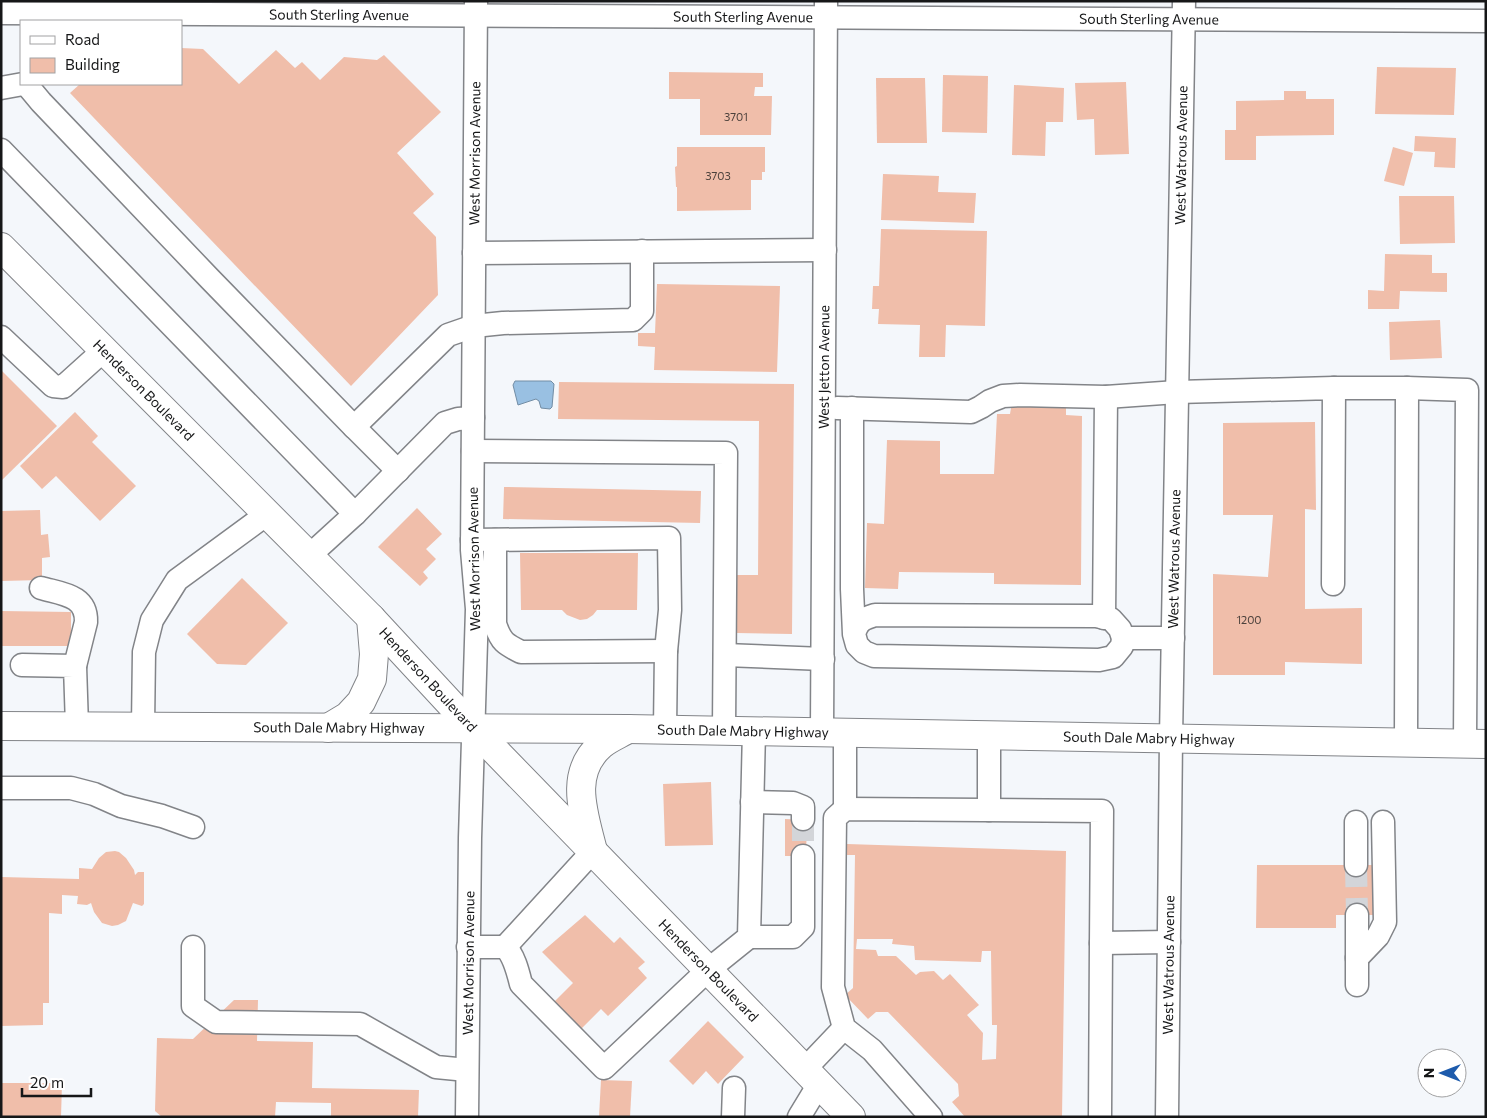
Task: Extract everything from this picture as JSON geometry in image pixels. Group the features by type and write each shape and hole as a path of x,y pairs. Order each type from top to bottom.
{"main road":[{"name":"Henderson Boulevard","path":"6,260 104,350 371,618 472,727 851,1117"},
{"path":"328,728 348,716 361,702 372,679 374,654 371,618"},
{"name":"South Dale Mabry Highway","path":"1,726 472,727 724,730 1476,744"},
{"path":"593,851 580,794 582,776 589,759 602,744 628,729"}],"street":[{"name":"South Sterling Avenue","path":"1,13 476,8 1184,10 1486,21"},
{"name":"West Morrison Avenue","path":"467,1117 472,727 477,609 472,540 476,8"},
{"name":"West Jetton Avenue","path":"826,9 823,659 845,809"},
{"name":"West Watrous Avenue","path":"1167,1117 1171,738 1184,10"},
{"path":"1,88 20,85"},
{"path":"25,85 398,471"},
{"path":"1,150 355,514"},
{"path":"474,253 825,250"},
{"path":"354,427 448,335 474,326 503,323 633,320 642,311 642,251"},
{"path":"1,337 53,386 63,387 104,350"},
{"path":"1332,584 1334,388"},
{"path":"824,407 971,412 1003,396 1020,395 1106,397 1177,392 1334,388 1467,390 1476,744"},
{"path":"1406,742 1407,388"},
{"path":"1104,618 1106,397"},
{"path":"852,408 852,589 854,634 856,644 864,652 874,656 1099,660 1112,657 1122,646 1123,638 1120,628 1111,619 1096,616 874,615 864,618 856,625 854,634"},
{"path":"309,556 355,514 445,423 458,418 473,418"},
{"path":"473,452 726,452 724,730"},
{"path":"143,726 144,652 152,620 177,580 266,514"},
{"path":"472,540 669,538 670,610 666,651 665,730"},
{"path":"495,540 495,624 500,637 509,646 521,652 666,651"},
{"path":"41,588 71,597 84,607 86,622 75,666 77,726"},
{"path":"823,633 854,634"},
{"path":"1123,638 1173,638"},
{"path":"725,655 823,659"},
{"path":"22,665 75,666"},
{"path":"749,937 754,731"},
{"path":"988,735 989,810"},
{"path":"1,788 71,788 94,794 121,806 162,816 193,827"},
{"path":"752,802 793,803 803,807 803,819"},
{"path":"931,1117 872,1050 844,1028 833,987 833,977 835,818 845,809 1102,811 1100,1117"},
{"path":"1356,822 1356,865"},
{"path":"1357,958 1378,936 1385,922 1383,822"},
{"path":"504,947 593,851"},
{"path":"468,947 504,947 508,950 521,984 604,1068 708,970 749,937 793,938 803,927 803,856"},
{"path":"1357,915 1357,985"},
{"path":"1101,943 1169,942"},
{"path":"193,947 193,1006 216,1022 360,1024 436,1067 467,1070"},
{"path":"799,1117 812,1076 844,1028"},
{"path":"733,1117 734,1088"}],"water":[{"path":"515,381 551,381 554,384 552,407 550,409 541,408 539,401 536,399 518,405 513,385"}],"building":[{"path":"182,48 203,49 239,84 276,50 295,68 302,62 320,80 344,57 377,60 384,55 441,112 397,153 434,194 413,213 436,237 438,295 351,386 70,93 79,85 182,85"},
{"path":"1377,67 1456,68 1454,115 1375,114"},
{"path":"669,72 763,73 763,87 755,87 754,96 772,96 771,135 700,135 700,99 669,99"},
{"path":"943,75 988,76 987,133 942,132"},
{"path":"876,78 925,78 927,143 877,143"},
{"path":"1126,82 1129,154 1095,155 1094,119 1077,120 1075,83"},
{"path":"1014,85 1064,88 1063,122 1046,122 1045,156 1012,155"},
{"path":"1284,91 1306,91 1306,99 1334,99 1334,135 1256,136 1256,160 1225,160 1225,130 1236,130 1236,101 1284,100"},
{"path":"1415,136 1456,138 1455,168 1434,167 1435,152 1414,151"},
{"path":"677,147 765,147 765,172 762,172 762,180 751,180 751,210 677,211 675,167 677,166"},
{"path":"1393,147 1413,153 1404,186 1384,181"},
{"path":"883,174 939,176 938,192 976,193 974,223 881,220"},
{"path":"1399,196 1454,196 1455,243 1400,244"},
{"path":"881,229 987,231 985,326 946,325 945,357 919,357 920,325 878,324 879,309 872,309 873,286 879,286"},
{"path":"1385,254 1432,255 1432,273 1447,273 1447,292 1400,291 1399,309 1368,309 1368,290 1384,291"},
{"path":"657,284 780,286 777,372 654,370 655,347 638,346 638,333 655,333"},
{"path":"1440,320 1442,358 1390,360 1389,322"},
{"path":"1,370 57,426 1,481"},
{"path":"559,382 794,384 792,634 737,633 737,575 758,575 759,421 558,419"},
{"path":"1012,402 1066,403 1066,415 1082,416 1081,585 994,584 994,573 899,572 898,589 865,588 867,523 884,524 887,440 940,441 940,474 994,474 997,414 1010,414"},
{"path":"75,412 98,436 92,442 136,486 100,521 56,476 42,489 20,466"},
{"path":"1315,422 1316,510 1305,509 1305,609 1362,608 1362,664 1285,662 1285,675 1213,675 1213,574 1268,577 1273,515 1223,515 1223,423"},
{"path":"504,487 701,491 700,523 503,519"},
{"path":"417,508 442,534 426,549 436,559 423,572 428,578 420,586 378,547"},
{"path":"40,510 41,535 48,534 50,557 42,558 42,580 1,581 1,511"},
{"path":"520,553 638,553 637,610 597,610 587,619 580,620 567,615 562,610 521,610"},
{"path":"242,578 288,623 246,665 217,664 187,634"},
{"path":"1,611 71,612 71,646 1,646"},
{"path":"711,782 713,845 665,846 663,784"},
{"path":"785,819 807,820 806,856 785,856"},
{"path":"847,844 1066,851 1062,1117 965,1117 952,1102 959,1096 958,1084 888,1012 876,1012 868,1019 845,995 853,988 855,855 847,855","holes":["857,939 893,939 892,944 914,946 915,960 981,962 982,951 991,951 992,1025 997,1025 996,1059 982,1060 983,1033 967,1015 979,1005 950,974 943,980 934,971 920,972 916,975 896,956 878,956 876,950 856,949"]},
{"path":"115,851 126,858 135,875 138,872 144,872 144,904 142,906 133,903 126,921 112,926 102,923 94,912 91,903 87,905 77,904 78,896 62,895 62,914 49,913 49,1003 43,1003 43,1025 1,1026 1,877 79,879 79,868 92,869 99,858 106,852"},
{"path":"1257,865 1377,865 1376,915 1336,915 1336,928 1256,928"},
{"path":"585,915 614,943 620,937 645,962 638,968 647,978 608,1016 601,1009 581,1029 554,1002 573,983 542,952"},
{"path":"234,1000 258,1000 257,1041 313,1042 312,1088 419,1090 418,1117 331,1117 331,1103 276,1102 275,1117 162,1117 155,1111 157,1038 193,1039"},
{"path":"708,1021 744,1057 718,1084 706,1071 693,1085 669,1061"},
{"path":"601,1080 632,1081 630,1117 599,1117"},
{"path":"1,1083 62,1083 61,1117 1,1117"}],"tunnel":[{"path":"803,819 803,856"},
{"path":"1356,865 1357,915"}]}
